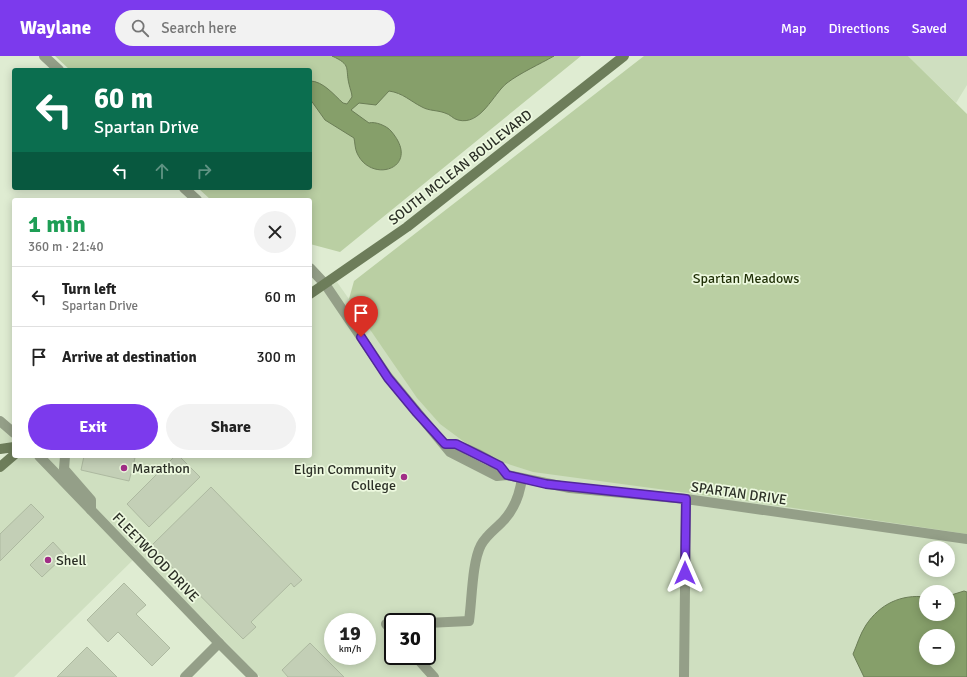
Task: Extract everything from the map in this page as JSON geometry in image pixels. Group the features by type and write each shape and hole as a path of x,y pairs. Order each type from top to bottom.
{"main road":[{"name":"SOUTH MCLEAN BOULEVARD","path":"312,293 407,227 624,56"},
{"path":"0,449 12,447"},
{"path":"0,467 12,458"}],"street":[{"path":"44,56 57,68"},
{"path":"186,190 195,198"},
{"name":"SPARTAN DRIVE","path":"312,270 325,284 388,378 445,444 450,452 497,476 507,475 570,488 686,499 967,539"},
{"path":"0,421 12,431"},
{"name":"FLEETWOOD DRIVE","path":"41,458 253,677"},
{"path":"65,458 64,469 91,500 91,510"},
{"path":"436,622 469,621 476,557 489,533 504,521 513,508 522,478"},
{"path":"684,677 686,499"},
{"path":"185,677 220,643"},
{"path":"423,665 434,677"}],"shaded area":[{"path":"332,56 554,56 512,79 502,88 480,114 466,121 455,119 442,112 430,110 418,105 402,95 389,91 376,105 359,103 351,110 369,123 378,123 387,127 399,144 401,155 398,163 391,168 382,170 373,168 364,163 356,151 354,138 325,120 312,102 312,81 324,86 343,103 347,104 352,97 346,67 343,62"},
{"path":"908,56 967,56 967,85 956,103"},
{"name":"Elgin Community College","path":"337,282 410,386 967,529 967,677 260,677 45,458 312,458 312,297"},
{"path":"0,424 12,434 12,444 0,447"},
{"path":"14,458 38,458 135,558 14,677 0,677 0,469"},
{"path":"964,591 967,592 967,677 864,677 853,654 864,628 878,611 885,606 900,599 919,596 919,621 955,621 955,594"}],"green space":[{"path":"55,56 581,56 340,252 312,245 312,198 209,198 200,190 312,190 312,68 68,68"},
{"name":"Spartan Meadows","path":"644,56 908,56 967,114 967,534 740,500 533,472 496,460 471,447 440,424 417,398 349,299 354,281"}],"building":[{"name":"Marathon","path":"84,458 135,458 129,481 81,470"},
{"path":"173,458 181,458 200,477 149,527 127,504"},
{"path":"211,487 302,580 294,587 291,583 251,622 256,627 243,639 151,546"},
{"name":"Shell","path":"31,504 44,517 0,561 0,534"},
{"name":"Shell","path":"53,542 65,555 42,577 30,565"},
{"path":"124,583 146,605 136,614 170,648 152,666 118,632 108,642 87,620"},
{"path":"310,643 324,657 324,665 332,665 344,677 288,677 282,670"},
{"path":"87,647 117,677 57,677"}],"place":[{"name":"Marathon","path":"124,468"},
{"name":"Elgin Community College","path":"404,477"},
{"name":"Shell","path":"48,560"}],"route":[{"path":"361,337 388,378 445,444 456,444 500,466 507,475 570,488 686,499 685,573"}]}
